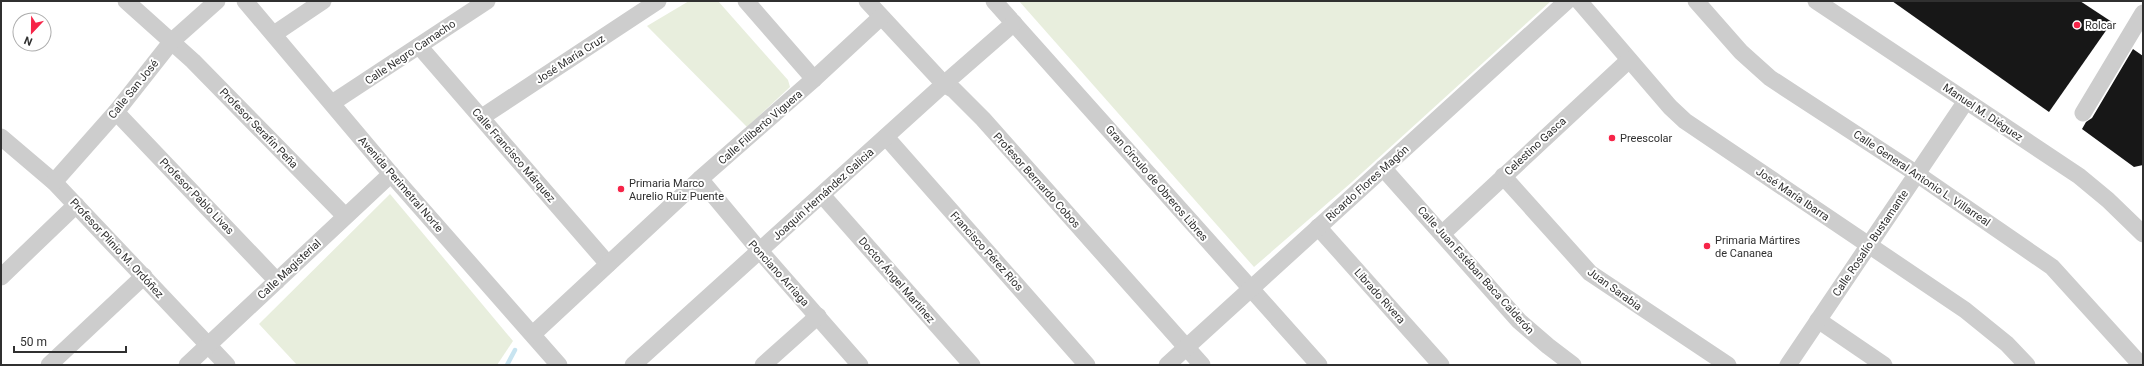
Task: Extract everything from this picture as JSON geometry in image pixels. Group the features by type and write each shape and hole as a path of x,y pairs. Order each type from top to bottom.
{"street":[{"name":"Profesor Serafín Peña","path":"126,1 172,41 345,216"},
{"name":"Calle San José","path":"54,182 116,112 172,41 217,1"},
{"name":"Avenida Perimetral Norte","path":"245,1 391,174 559,365"},
{"path":"274,34 323,1"},
{"name":"Calle Negro Camacho","path":"332,103 487,1"},
{"name":"José María Cruz","path":"482,117 658,1"},
{"path":"746,1 814,79"},
{"name":"Profesor Bernardo Cobos","path":"867,1 944,84 954,90 983,119 1202,365"},
{"name":"Gran Círculo de Obreros Libres","path":"994,1 1319,365"},
{"name":"Ricardo Flores Magón","path":"1167,365 1567,1"},
{"name":"José María Ibarra","path":"1579,1 1670,107 1685,121 1965,310 2007,344 2027,365"},
{"name":"Calle General Antonio L. Villarreal","path":"1696,1 1740,52 1770,78 1917,174 2052,267 2141,365"},
{"name":"Manuel M. Diéguez","path":"1816,1 2079,176 2108,200 2143,234"},
{"path":"2083,113 2138,32 2143,13"},
{"name":"Calle Filiberto Viguera","path":"533,334 700,179 814,79 881,17"},
{"name":"Joaquín Hernández Galicia","path":"633,365 944,84 1014,23"},
{"name":"Calle Francisco Márquez","path":"419,46 608,264"},
{"name":"Celestino Gasca","path":"1443,233 1629,60"},
{"name":"Calle Rosalío Bustamante","path":"1788,365 1868,244 1966,101"},
{"name":"Profesor Pablo Livas","path":"116,112 277,281"},
{"name":"Francisco Pérez Ríos","path":"886,138 1088,365"},
{"name":"Profesor Plinio M. Ordóñez","path":"2,141 54,182 227,365"},
{"name":"Calle Juan Estéban Baca Calderón","path":"1383,168 1443,233 1520,321 1548,346 1573,365"},
{"name":"Calle Magisterial","path":"187,365 391,174"},
{"name":"Juan Sarabia","path":"1503,176 1590,273 1604,284 1728,365"},
{"name":"Ponciano Arriaga","path":"700,179 760,251 860,365"},
{"name":"Doctor Ángel Martínez","path":"822,195 972,365"},
{"path":"1,277 76,204"},
{"name":"Librado Rivera","path":"1318,227 1441,365"},
{"path":"49,365 144,276"},
{"path":"763,365 818,316"},
{"path":"1818,320 1884,365"}],"green space":[{"path":"689,1 718,1 788,80 790,87 747,127 647,26"},
{"path":"1019,1 1551,1 1352,182 1254,267"},
{"path":"390,194 513,341 497,365 297,365 259,324"}],"building":[{"path":"1892,1 2080,1 2112,22 2049,112"},
{"path":"2133,49 2143,56 2143,165 2134,167 2082,129 2086,122 2092,118"}],"waterway":[{"path":"507,365 515,350"}],"place":[{"name":"Rolcar","path":"2077,25"},
{"name":"Preescolar","path":"1612,138"},
{"name":"Primaria Marco Aurelio Ruiz Puente","path":"621,189"},
{"name":"Primaria Mártires de Cananea","path":"1707,246"}]}
